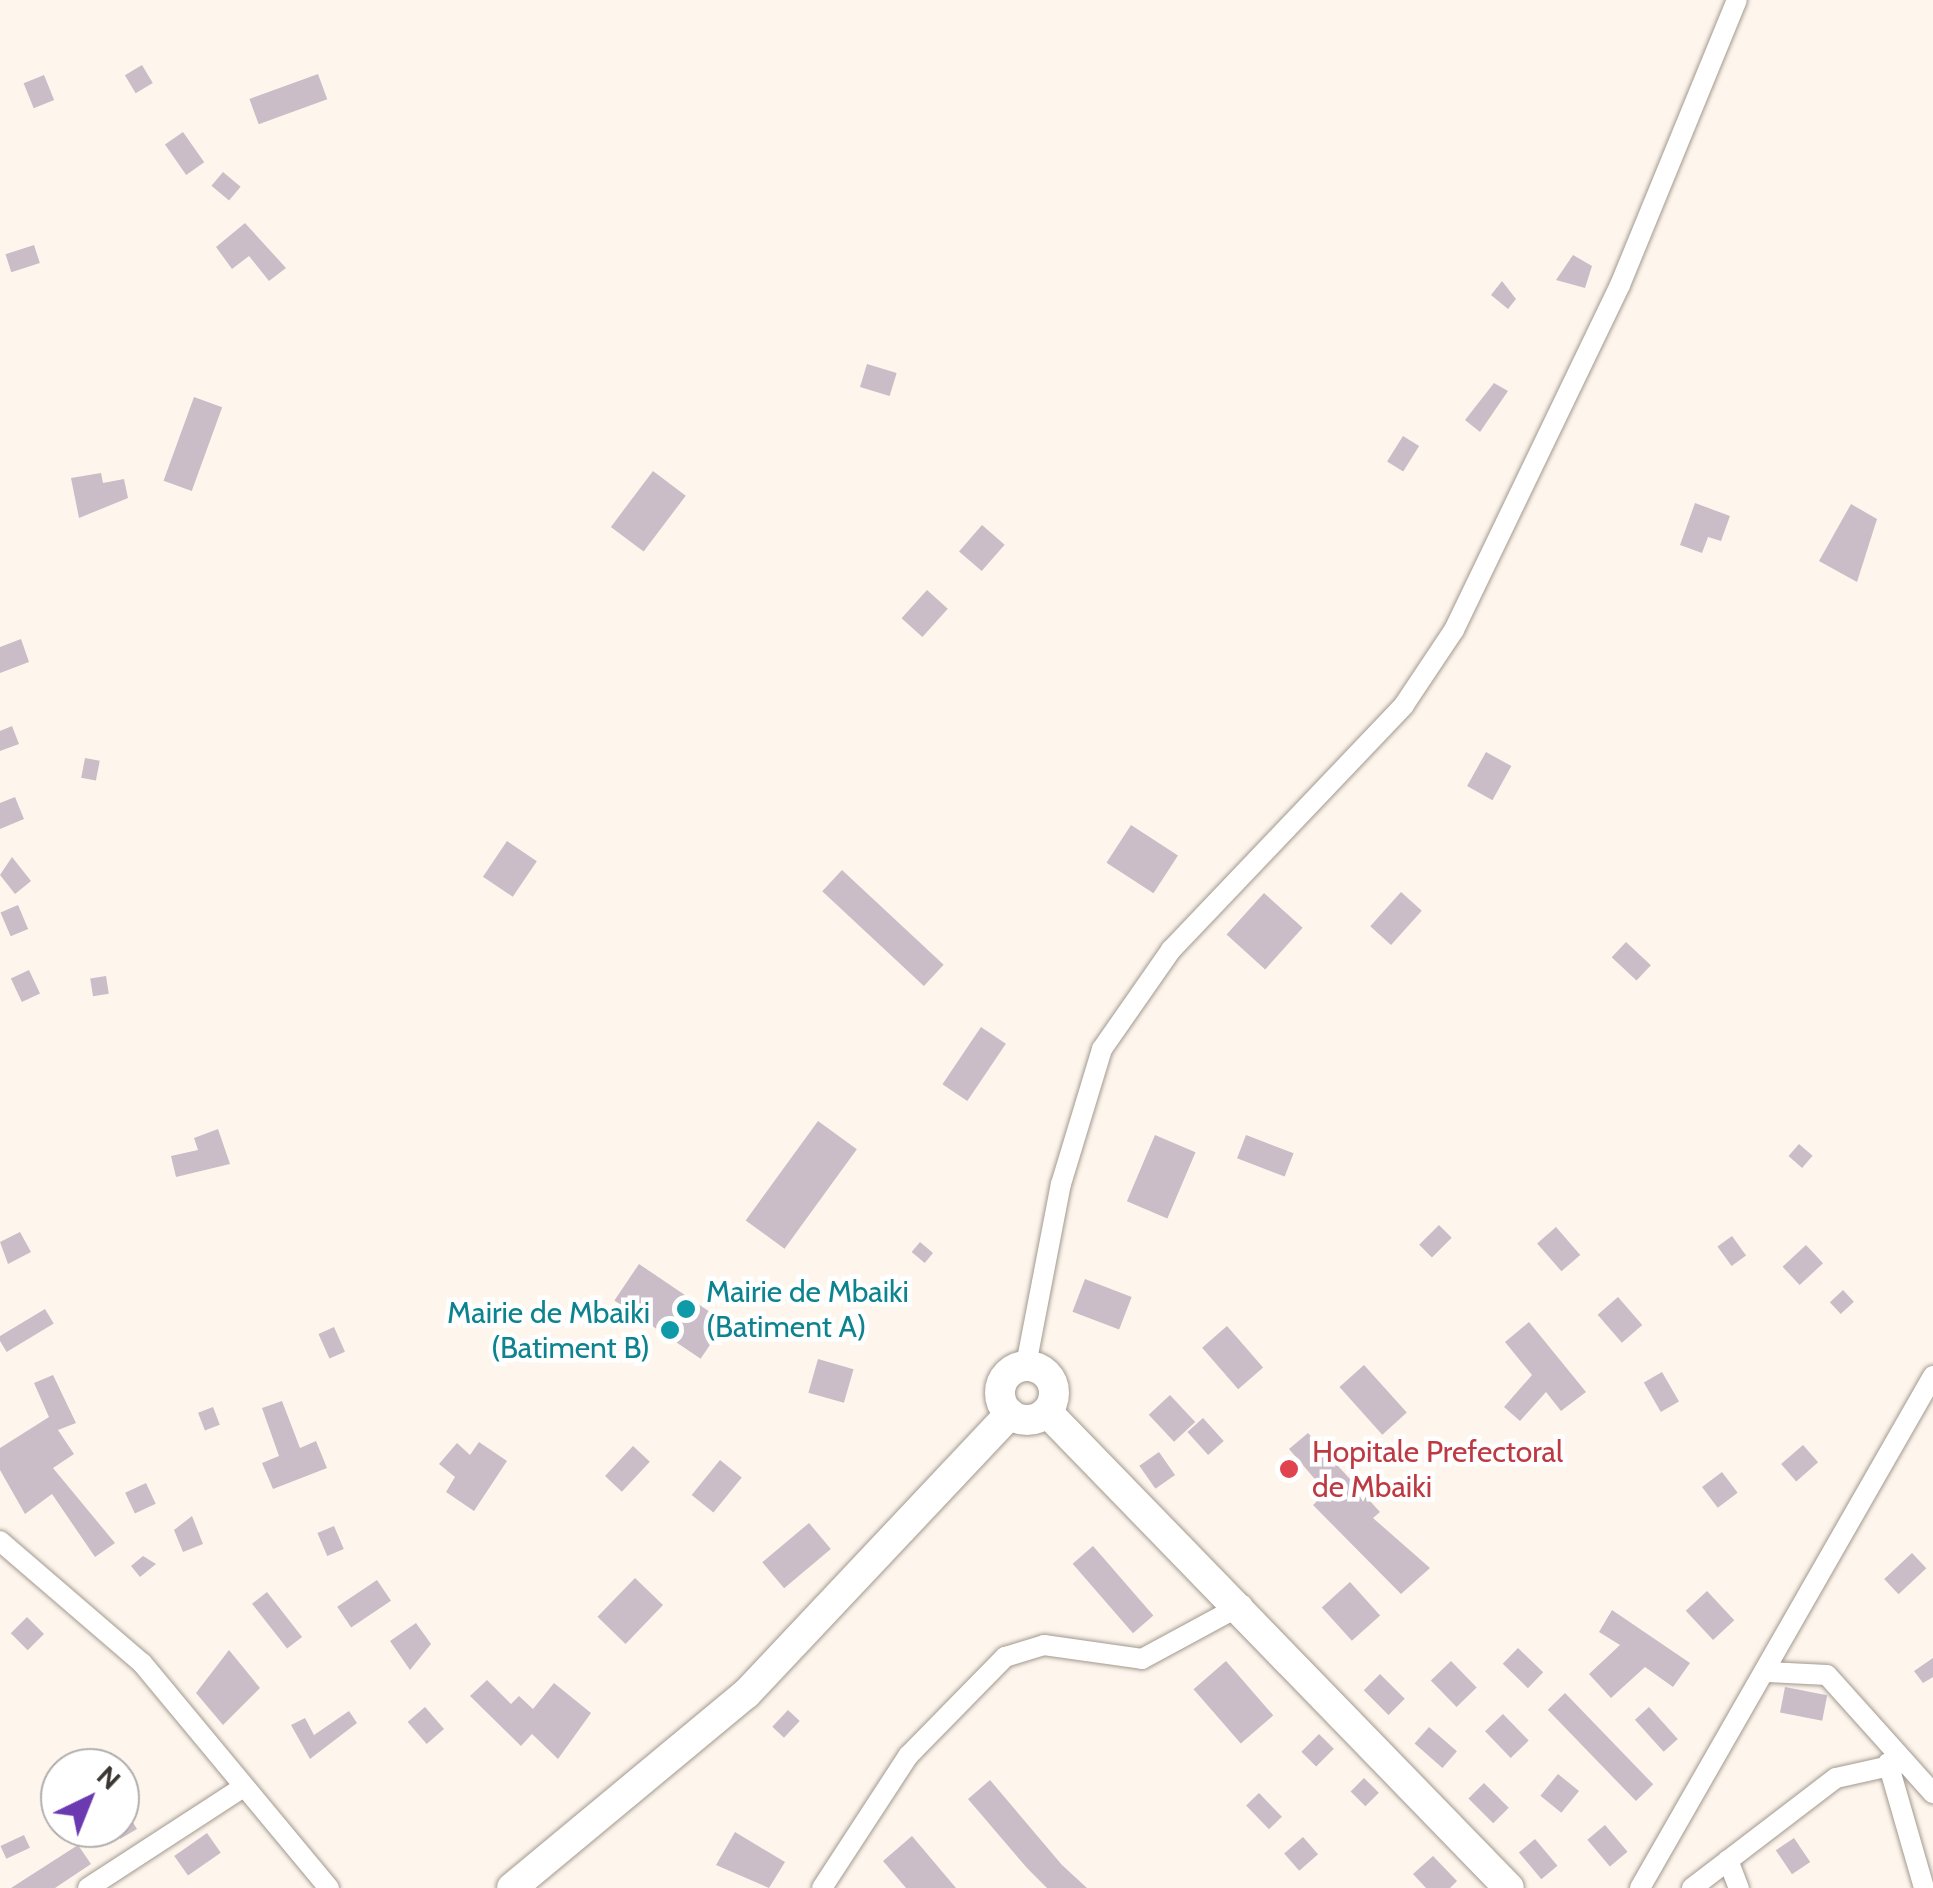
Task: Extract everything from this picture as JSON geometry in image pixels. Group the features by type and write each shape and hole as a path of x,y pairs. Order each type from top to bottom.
{"main road":[{"path":"1010,1414 1003,1380 1026,1366 1050,1377 1048,1412 1242,1604 1508,1888"},
{"path":"1010,1414 1034,1420 1048,1412"},
{"path":"512,1888 746,1694 1010,1414"}],"street":[{"path":"1026,1366 1061,1184 1102,1048 1127,1002 1404,705 1454,630 1620,286 1737,0"},
{"path":"1640,1888 1768,1672 1933,1376"},
{"path":"0,1541 142,1662 239,1790 328,1888"},
{"path":"822,1888 908,1756 1005,1656 1044,1645 1142,1659 1242,1604"},
{"path":"1768,1672 1827,1675 1896,1763 1933,1793"},
{"path":"1692,1888 1836,1778 1896,1763"},
{"path":"1896,1763 1924,1888"},
{"path":"88,1888 239,1790"},
{"path":"1728,1860 1738,1888"}],"building":[{"path":"142,65 153,83 136,93 125,75"},
{"path":"318,74 327,99 259,124 249,99"},
{"path":"44,75 54,100 34,108 24,83"},
{"path":"183,132 204,162 186,175 165,145"},
{"path":"223,172 241,187 229,201 211,186"},
{"path":"245,223 286,268 269,281 249,256 232,269 216,247"},
{"path":"34,245 40,263 11,272 5,254"},
{"path":"1573,255 1592,266 1585,288 1556,280"},
{"path":"1502,281 1516,299 1508,309 1491,295"},
{"path":"867,364 897,373 890,396 860,387"},
{"path":"1494,383 1508,391 1480,432 1465,420"},
{"path":"194,397 222,407 192,491 164,481"},
{"path":"1403,436 1419,446 1403,472 1387,461"},
{"path":"653,471 686,496 644,552 611,527"},
{"path":"101,473 103,483 124,479 128,498 79,518 71,478"},
{"path":"1695,503 1730,516 1721,541 1708,537 1702,553 1680,545"},
{"path":"1851,504 1877,519 1857,582 1819,561"},
{"path":"982,525 1005,545 982,571 959,551"},
{"path":"927,590 948,609 922,637 902,618"},
{"path":"21,639 29,662 0,673 0,647"},
{"path":"12,726 19,744 0,751 0,731"},
{"path":"1486,752 1511,766 1492,800 1467,786"},
{"path":"85,758 100,761 96,780 81,778"},
{"path":"15,797 24,819 0,829 0,803"},
{"path":"1131,825 1178,855 1153,893 1106,863"},
{"path":"507,841 537,861 513,897 483,877"},
{"path":"12,857 31,881 15,894 0,875"},
{"path":"842,870 944,965 924,986 822,891"},
{"path":"1401,892 1422,911 1391,945 1370,926"},
{"path":"1264,893 1303,928 1265,969 1227,935"},
{"path":"18,905 28,929 11,936 1,912"},
{"path":"1626,942 1651,965 1637,981 1612,957"},
{"path":"29,970 40,994 22,1002 11,978"},
{"path":"106,976 109,994 93,996 90,979"},
{"path":"981,1027 1006,1044 967,1101 942,1084"},
{"path":"818,1121 857,1149 785,1249 746,1221"},
{"path":"218,1129 230,1164 176,1177 171,1156 198,1150 194,1138"},
{"path":"1155,1135 1196,1152 1167,1218 1127,1201"},
{"path":"1246,1135 1294,1153 1285,1177 1237,1158"},
{"path":"1799,1144 1813,1156 1802,1168 1789,1156"},
{"path":"1439,1225 1452,1238 1432,1258 1419,1245"},
{"path":"1556,1227 1580,1255 1561,1271 1537,1243"},
{"path":"20,1232 31,1252 8,1264 0,1242"},
{"path":"1732,1236 1746,1255 1732,1266 1717,1247"},
{"path":"920,1242 933,1253 925,1263 912,1252"},
{"path":"1806,1245 1823,1263 1800,1285 1783,1267"},
{"path":"639,1264 725,1322 701,1359 614,1300"},
{"path":"1085,1279 1132,1297 1119,1330 1072,1312"},
{"path":"1843,1290 1854,1302 1841,1314 1830,1302"},
{"path":"1618,1297 1642,1325 1622,1343 1598,1315"},
{"path":"45,1309 54,1324 7,1352 0,1336"},
{"path":"1529,1322 1586,1392 1561,1411 1546,1392 1520,1421 1504,1407 1532,1375 1505,1342"},
{"path":"1227,1326 1263,1368 1238,1389 1202,1348"},
{"path":"334,1327 345,1352 329,1359 318,1334"},
{"path":"818,1359 854,1369 844,1403 808,1393"},
{"path":"1364,1365 1407,1413 1382,1435 1339,1387"},
{"path":"1662,1372 1679,1401 1661,1412 1644,1382"},
{"path":"53,1375 76,1423 58,1430 74,1454 53,1468 115,1543 95,1557 52,1494 25,1514 0,1470 0,1448 49,1417 34,1383"},
{"path":"1170,1395 1195,1422 1174,1442 1149,1415"},
{"path":"282,1401 300,1448 316,1441 327,1468 273,1489 262,1463 279,1456 262,1408"},
{"path":"213,1407 220,1425 205,1430 198,1413"},
{"path":"1203,1418 1224,1441 1208,1455 1187,1432"},
{"path":"1308,1433 1380,1512 1373,1518 1430,1568 1401,1594 1313,1505 1326,1492 1289,1449"},
{"path":"479,1442 507,1461 474,1511 446,1492 455,1477 439,1464 457,1443 470,1455"},
{"path":"1803,1445 1818,1462 1796,1481 1781,1464"},
{"path":"633,1446 650,1462 622,1492 605,1476"},
{"path":"1159,1452 1175,1475 1155,1489 1139,1466"},
{"path":"720,1460 742,1478 713,1513 692,1495"},
{"path":"1722,1472 1738,1493 1718,1508 1702,1487"},
{"path":"146,1483 156,1504 135,1514 125,1493"},
{"path":"192,1516 203,1544 183,1552 174,1530"},
{"path":"809,1523 831,1549 784,1588 762,1562"},
{"path":"334,1526 344,1549 327,1556 317,1533"},
{"path":"1093,1546 1153,1615 1133,1633 1073,1564"},
{"path":"1912,1553 1926,1568 1899,1594 1884,1579"},
{"path":"143,1556 156,1564 140,1577 131,1566"},
{"path":"635,1578 663,1605 626,1644 597,1617"},
{"path":"377,1580 391,1601 351,1628 337,1607"},
{"path":"1350,1582 1380,1615 1352,1641 1322,1607"},
{"path":"1707,1591 1734,1620 1713,1640 1686,1611"},
{"path":"267,1592 302,1637 287,1649 252,1604"},
{"path":"1612,1610 1690,1663 1673,1687 1645,1667 1611,1698 1589,1674 1620,1645 1599,1632"},
{"path":"27,1617 44,1634 28,1650 11,1633"},
{"path":"416,1623 431,1644 410,1670 390,1641"},
{"path":"1518,1648 1543,1672 1528,1688 1503,1664"},
{"path":"229,1650 260,1688 223,1725 196,1693"},
{"path":"1933,1658 1933,1677 1923,1683 1914,1671"},
{"path":"1226,1661 1273,1715 1241,1744 1194,1689"},
{"path":"1451,1661 1477,1688 1457,1707 1431,1680"},
{"path":"1380,1674 1405,1699 1388,1715 1364,1690"},
{"path":"487,1680 511,1704 519,1696 533,1709 554,1683 591,1713 558,1759 532,1734 521,1746 470,1696"},
{"path":"1785,1687 1827,1695 1822,1721 1780,1713"},
{"path":"1565,1693 1653,1784 1636,1801 1548,1710"},
{"path":"425,1707 444,1729 427,1744 408,1722"},
{"path":"1649,1707 1678,1739 1664,1752 1635,1720"},
{"path":"788,1710 800,1721 784,1738 772,1727"},
{"path":"349,1711 357,1723 310,1759 291,1725 305,1718 314,1735"},
{"path":"1503,1714 1529,1741 1511,1758 1485,1731"},
{"path":"1429,1727 1457,1751 1442,1768 1415,1744"},
{"path":"1319,1734 1334,1749 1316,1767 1301,1752"},
{"path":"1558,1774 1579,1791 1561,1813 1540,1796"},
{"path":"1364,1778 1379,1793 1365,1806 1351,1791"},
{"path":"990,1780 1062,1865 1087,1888 1047,1888 1027,1868 968,1799"},
{"path":"1484,1783 1509,1808 1493,1823 1468,1799"},
{"path":"1259,1793 1282,1817 1269,1829 1246,1806"},
{"path":"1605,1825 1627,1852 1610,1867 1587,1840"},
{"path":"735,1832 785,1862 769,1888 716,1865"},
{"path":"207,1833 221,1853 188,1876 174,1856"},
{"path":"24,1835 30,1848 6,1859 0,1846"},
{"path":"912,1836 956,1888 906,1888 883,1861"},
{"path":"1303,1837 1318,1854 1299,1871 1284,1853"},
{"path":"1794,1838 1810,1862 1792,1874 1776,1850"},
{"path":"1535,1839 1557,1866 1541,1879 1519,1852"},
{"path":"73,1848 80,1848 91,1864 55,1888 11,1888"},
{"path":"1433,1856 1457,1881 1450,1888 1426,1888 1413,1874"}],"place":[{"name":"Mairie de Mbaiki (Batiment A)","path":"686,1309"},
{"name":"Mairie de Mbaiki (Batiment B)","path":"670,1330"},
{"name":"Hopitale Prefectoral de Mbaiki","path":"1289,1469"}]}
